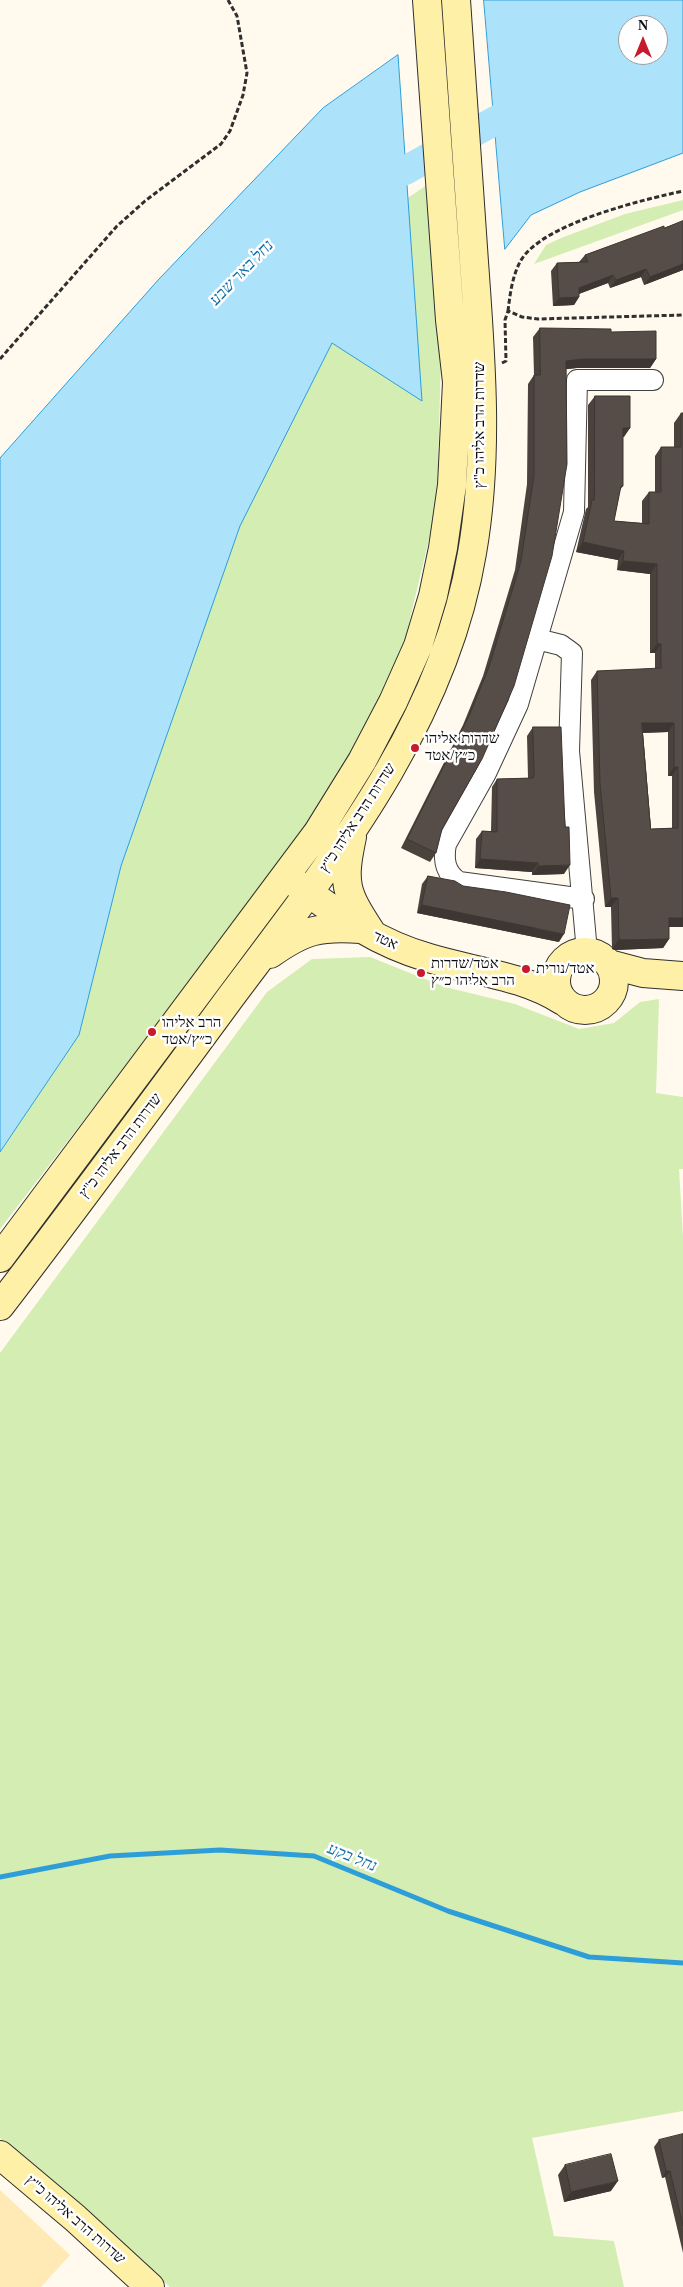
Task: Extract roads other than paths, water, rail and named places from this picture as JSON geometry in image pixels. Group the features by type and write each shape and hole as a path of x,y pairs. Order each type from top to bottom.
{"street":[{"name":"שדרות הרב אליהו כ\"ץ","path":"0,1258 318,832 362,761 393,702 418,646 431,605 443,548 452,485 457,382 450,320 427,0"},
{"name":"שדרות הרב אליהו כ\"ץ","path":"0,1306 72,1212 353,831 388,776 420,714 446,656 462,603 472,553 481,488 482,370 456,0"},
{"path":"584,899 468,884 451,877 445,864 446,844 486,773 518,704 574,512 577,380 653,380"},
{"path":"537,639 561,645 572,653 569,751 584,899 586,959 614,981 609,998"},
{"path":"353,831 346,863 346,882 351,901 368,933"},
{"name":"אטד","path":"285,875 331,911 368,933 428,958 501,974 534,985 563,1001"},
{"path":"257,963 289,941 309,931 335,927 368,933"},
{"path":"586,959 630,971 676,976 633,983 609,998 602,1005 589,1010 575,1008 563,1001 555,983 558,969 586,959"},
{"name":"אטד","path":"501,974 541,969 586,959"},
{"name":"שדרות הרב אליהו כ\"ץ","path":"0,2155 75,2218 150,2287"}],"water":[{"path":"484,0 683,0 683,153 580,192 531,215 505,249"},
{"path":"398,55 422,401 332,343 240,526 121,866 79,1035 0,1152 0,458 159,279 323,108"}],"waterway":[{"name":"נחל באר שבע","path":"370,187 404,171 529,102"},
{"name":"נחל בקע","path":"0,1877 110,1856 220,1850 314,1856 448,1911 589,1957 683,1963"}],"place":[{"name":"שדרות אליהו כ״ץ/אטד","path":"415,748"},
{"name":"אטד/נורית","path":"526,969"},
{"name":"אטד/שדרות הרב אליהו כ״ץ","path":"421,973"},
{"name":"הרב אליהו כ״ץ/אטד","path":"152,1032"}]}
